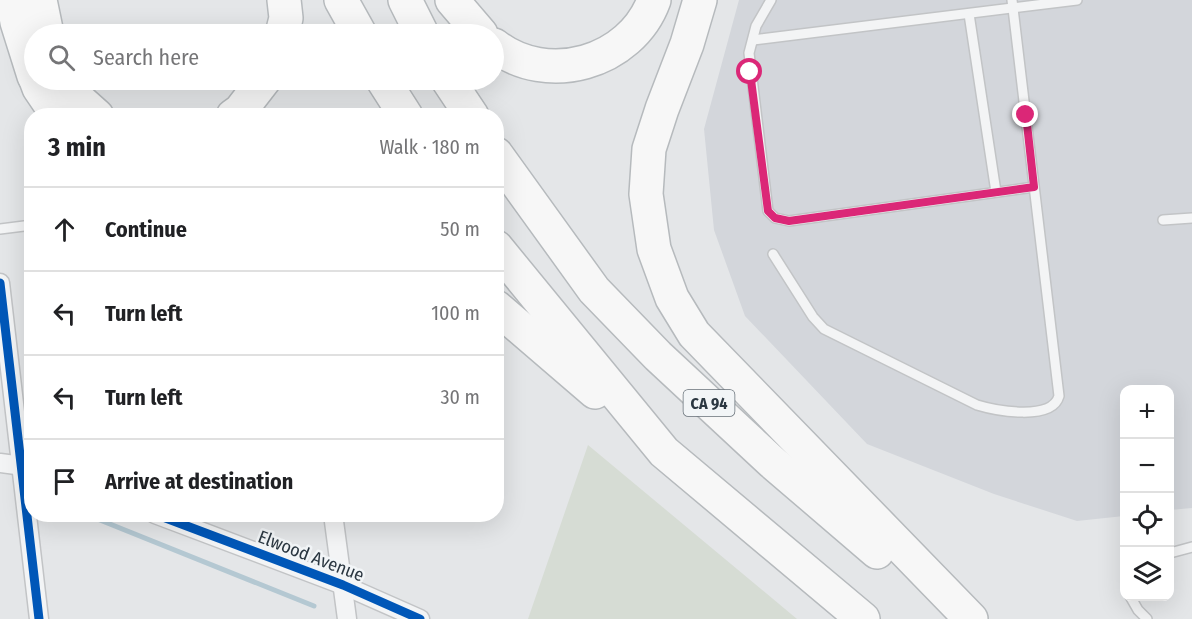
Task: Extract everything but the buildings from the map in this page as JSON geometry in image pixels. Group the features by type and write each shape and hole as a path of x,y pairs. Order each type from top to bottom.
{"highway":[{"path":"13,0 24,44"},
{"path":"40,0 45,24"},
{"path":"284,0 284,24"},
{"path":"342,0 355,24"},
{"path":"405,0 417,24"},
{"path":"452,0 472,24"},
{"path":"504,51 521,60 552,66 574,65 603,57 630,39 649,14 654,0"},
{"path":"700,0 687,44 649,149 646,194 654,249 672,298 694,334 971,619"},
{"path":"40,90 53,108"},
{"path":"73,90 78,99 88,108"},
{"path":"242,108 256,90"},
{"path":"389,90 401,108"},
{"path":"455,90 467,108"},
{"name":"CA 94","path":"504,165 594,290 658,356 772,462 956,619"},
{"path":"504,257 664,452"},
{"path":"504,314 863,619"}],"street":[{"path":"0,283 24,446"},
{"path":"0,463 24,466"},
{"path":"31,522 39,619"},
{"name":"Elwood Avenue","path":"176,522 343,585 420,619"},
{"path":"334,522 346,619"}],"lane":[{"path":"771,0 756,26 749,53 768,211 775,218 789,221 1034,187"},
{"path":"753,40 969,14 1012,4 1077,0"},
{"path":"772,254 813,317 824,329 977,405 996,411 1034,411 1050,408 1057,402 1059,396 1012,4"},
{"path":"969,14 996,192"},
{"path":"1163,220 1192,218"},
{"path":"0,229 24,226"},
{"path":"1174,552 1192,547"},
{"path":"1132,601 1147,619"}],"shaded area":[{"path":"739,0 1192,0 1192,508 1174,510 1174,385 1120,385 1120,516 1077,521 994,494 867,444 745,316 714,230 704,129"},
{"path":"588,445 797,619 528,619"}],"waterway":[{"path":"105,522 314,606"}],"cycle path":[{"path":"0,283 24,490"},
{"path":"28,522 39,619"},
{"path":"176,522 343,585 420,619"}],"route":[{"path":"750,72 768,211 775,218 789,221 1034,187 1026,115"}]}
